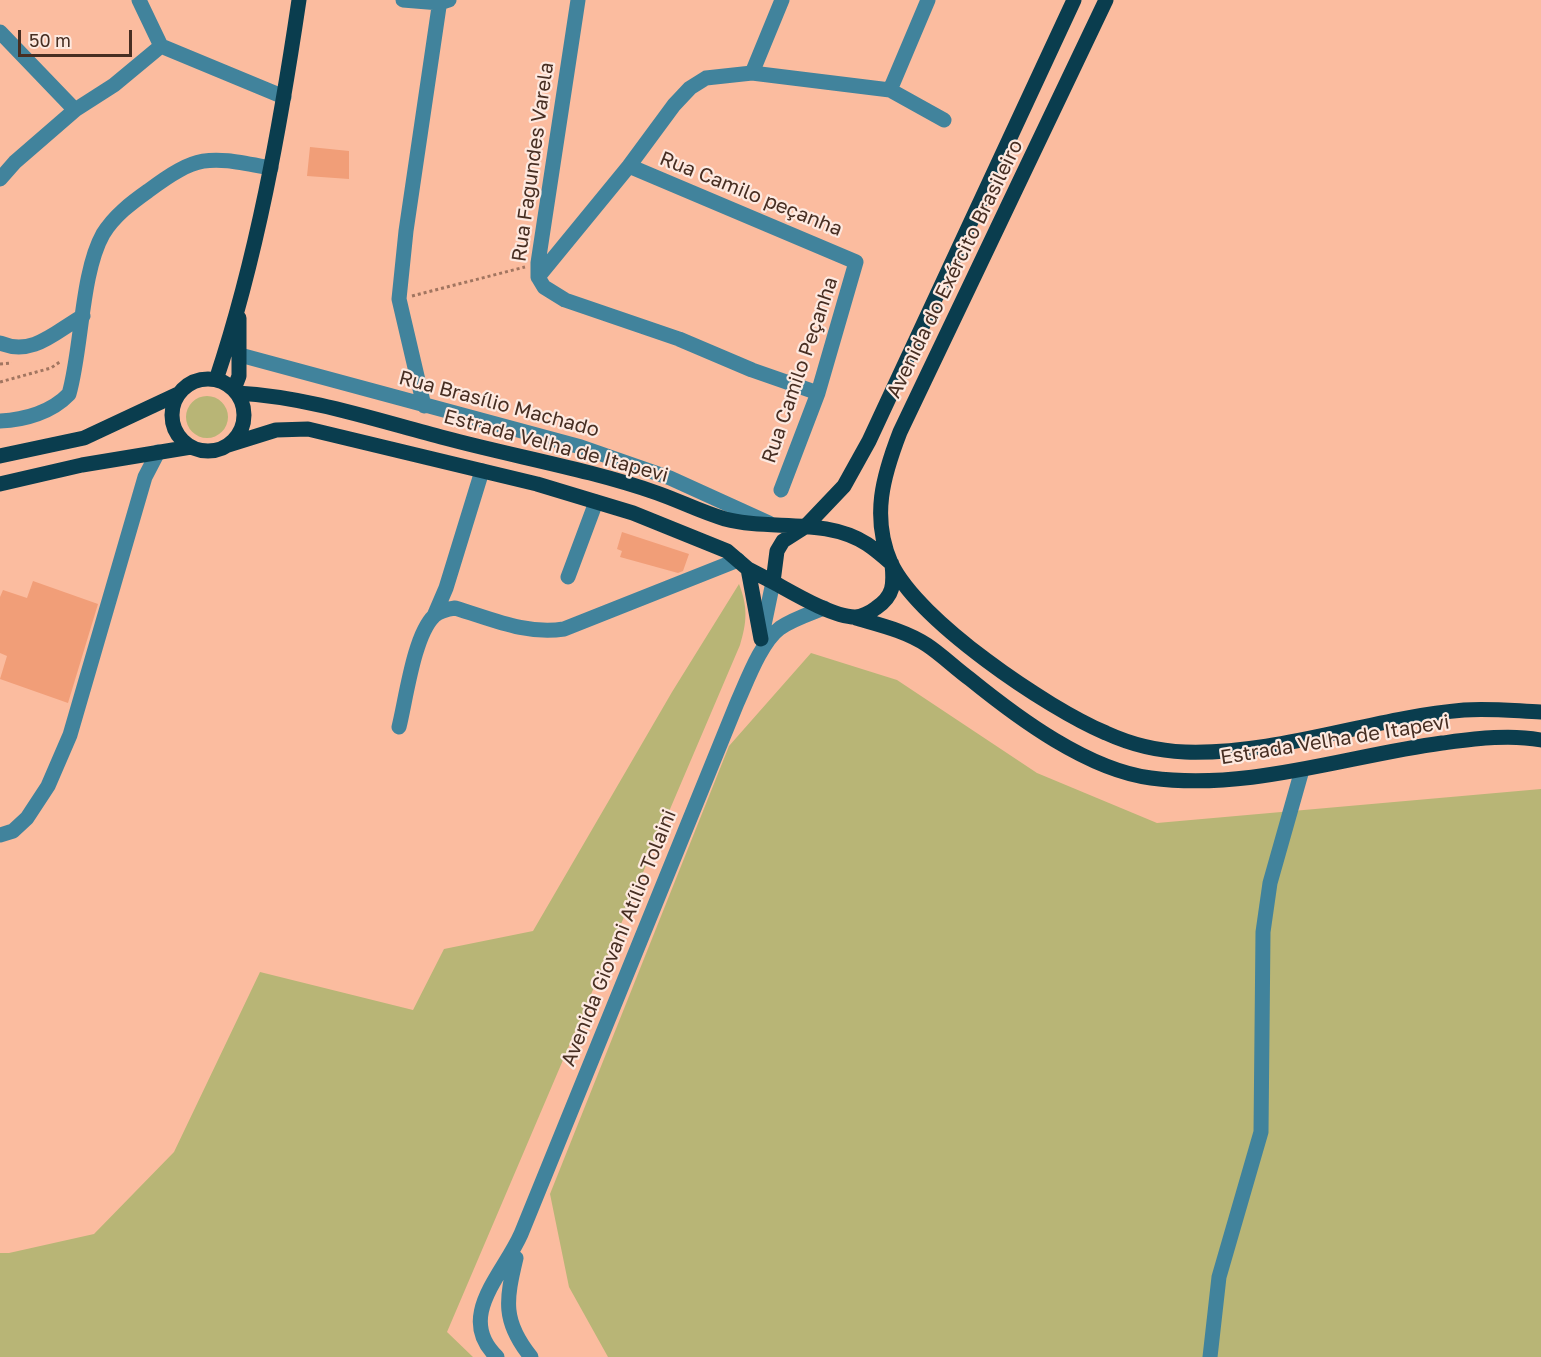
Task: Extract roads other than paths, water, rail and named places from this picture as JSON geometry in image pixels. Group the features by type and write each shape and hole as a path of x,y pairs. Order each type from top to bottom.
{"main road":[{"path":"216,380 238,304 271,168 299,0"},
{"name":"Avenida do Exército Brasileiro","path":"805,527 844,486 870,441 1074,0"},
{"name":"Avenida do Exército Brasileiro","path":"892,564 881,530 879,503 884,472 900,432 1107,0"},
{"path":"0,484 81,465 190,447 210,452 228,445 240,432 244,413 236,391 240,355 238,304"},
{"path":"0,456 84,438 172,397 195,381 216,380 236,391"},
{"name":"Estrada Velha de Itapevi","path":"236,391 339,408 657,493 700,511 733,521 805,527 858,540 892,564 913,595 936,620 998,669 1082,721 1107,734 1146,746 1183,752 1227,752 1464,710 1541,712"},
{"path":"172,397 173,424 183,441 190,447"},
{"name":"Estrada Velha de Itapevi","path":"228,445 276,430 308,429 482,471 596,502 681,531 727,551 743,565 773,578 824,608 909,635 928,646 972,681 1061,744 1124,772 1149,778 1178,781 1222,780 1302,770 1356,758 1478,739 1541,740"},
{"path":"773,578 777,551 783,541 805,527"},
{"path":"856,618 871,612 888,599 894,587 892,564"},
{"path":"743,565 761,639"}],"street":[{"path":"139,0 161,46 284,97"},
{"path":"403,0 443,1 406,231 399,299 424,406"},
{"name":"Rua Fagundes Varela","path":"578,0 538,270 544,287 565,300 679,339 752,370 818,393"},
{"path":"752,73 782,0"},
{"path":"890,90 928,0"},
{"path":"0,32 75,110"},
{"path":"0,179 15,162 75,110 114,85 161,46"},
{"path":"538,270 629,166 674,105 690,88 714,76 752,73 890,90 944,120"},
{"path":"0,421 45,411 60,404 69,394 93,258 102,235 117,215 186,165 202,160 216,158 271,168"},
{"name":"Rua Camilo peçanha","path":"629,166 856,262"},
{"name":"Rua Camilo Peçanha","path":"781,490 818,393 856,262"},
{"path":"0,344 17,350 28,348 83,315"},
{"name":"Rua Brasílio Machado","path":"240,355 581,447 670,478 775,525"},
{"path":"0,836 13,831 27,818 48,786 70,735 145,477 158,452"},
{"path":"399,727 420,640 446,588 482,471"},
{"path":"568,576 596,502"},
{"path":"434,616 455,608 521,630 542,633 564,629 743,565"},
{"path":"758,659 773,578"},
{"path":"758,659 777,630 793,620 824,608"},
{"name":"Avenida Giovani Atílio Tolaini","path":"497,1357 482,1338 478,1322 481,1308 521,1234 737,703 758,659"},
{"path":"1210,1357 1210,1337 1219,1277 1261,1132 1263,932 1270,883 1302,770"},
{"name":"Avenida Giovani Atílio Tolaini","path":"521,1234 507,1294 507,1312 511,1325 531,1357"}]}
